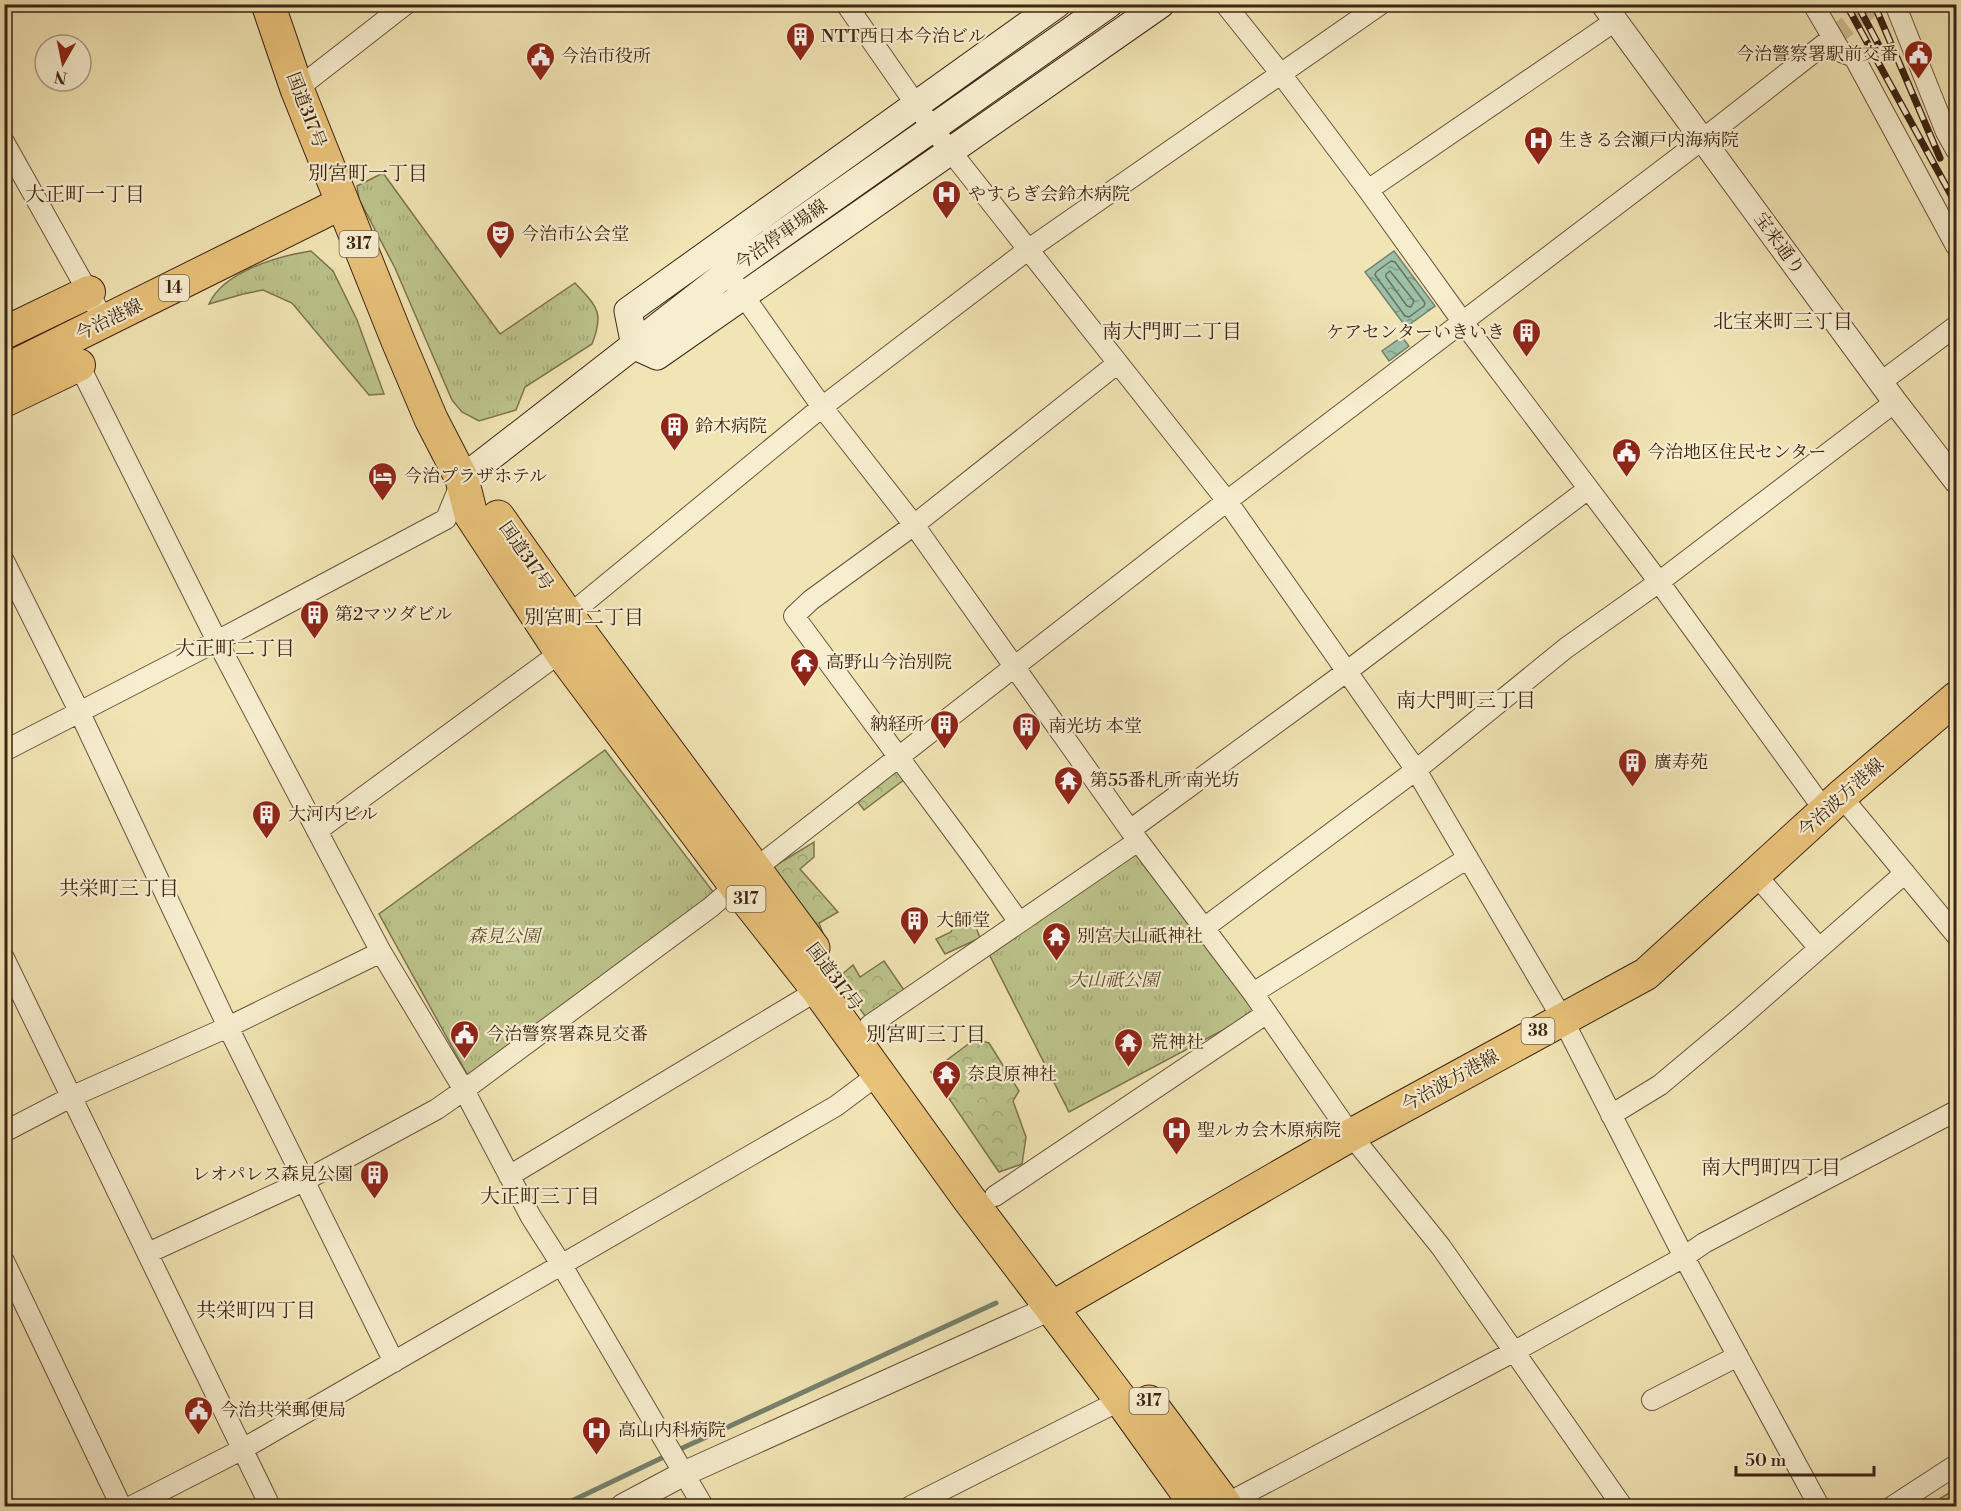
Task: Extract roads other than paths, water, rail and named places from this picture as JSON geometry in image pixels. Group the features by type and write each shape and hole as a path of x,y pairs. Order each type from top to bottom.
{"highway":[{"name":"国道317号","path":"268,4 297,89 342,203 431,419 462,479 471,515 561,652 745,877 870,1025 995,1196 1120,1400 1217,1506"},
{"name":"国道317号","path":"462,479 487,502 568,616 745,877 818,990 969,1199 1061,1302 1217,1506"}],"main road":[{"path":"1057,4 628,311 635,346 657,356 1161,4"},
{"name":"今治停車場線","path":"462,479 727,273 1109,4"},
{"name":"今治港線","path":"4,371 73,353 105,322 342,203"},
{"path":"4,333 89,292"},
{"path":"4,401 73,353"},
{"name":"今治波方港線","path":"1061,1302 1351,1135 1646,974 1833,803 1956,698"}],"street":[{"path":"297,89 406,4"},
{"path":"846,4 933,129 1227,501 1416,770 1562,1018 1684,1257 1819,1506"},
{"path":"1226,4 1368,190 1462,321 1659,582 1833,803 1905,873 1956,935"},
{"path":"568,616 822,406 1029,249 1381,4"},
{"path":"1813,4 1841,52 1854,57 1956,246"},
{"path":"1895,4 1946,132 1956,150"},
{"path":"1368,190 1609,13"},
{"name":"宝来通り","path":"1609,13 1956,482"},
{"path":"148,1253 304,1181 437,1109 464,1090 711,907 745,877 1227,501 1703,139 1832,38"},
{"path":"4,142 105,322"},
{"path":"727,273 822,406 914,525 1134,836 1253,993 1351,1135 1441,1247 1622,1506"},
{"path":"1881,382 1956,326"},
{"path":"73,353 217,641 381,952 464,1090 531,1217 703,1506"},
{"path":"1018,922 794,616 811,600 914,525 1118,363"},
{"path":"1204,928 1416,770 1566,648 1659,582 1895,402"},
{"path":"4,751 446,519 462,479"},
{"path":"870,1025 1018,922 1134,836 1588,489"},
{"path":"4,561 79,711 228,1027 394,1362"},
{"path":"317,831 561,652"},
{"path":"1253,993 1467,858"},
{"path":"1611,1115 1660,1085 1905,873"},
{"path":"1755,874 1819,948"},
{"path":"4,1132 73,1096 228,1027 381,952"},
{"path":"4,958 73,1096 241,1450 270,1506"},
{"path":"509,1176 818,990"},
{"path":"995,1196 1267,1013"},
{"path":"132,1506 241,1450 394,1362 836,1106 880,1073"},
{"path":"1217,1506 1515,1351 1684,1257 1704,1243 1956,1111"},
{"path":"4,1261 121,1506"},
{"path":"623,1506 683,1474 1061,1302"},
{"path":"1652,1400 1737,1356"},
{"path":"911,1506 1120,1400"},
{"path":"1893,1506 1956,1465"}],"water":[{"path":"1394,251 1435,306 1406,327 1365,272"},
{"path":"1402,337 1409,346 1389,361 1382,351"}],"waterway":[{"path":"676,1451 996,1303"},
{"path":"561,1506 668,1455"}],"tunnel":[{"path":"1832,38 1875,4"}],"railway":[{"path":"1846,4 1956,204"},
{"path":"1857,4 1885,57"},
{"path":"1874,4 1940,158"}],"place":[{"name":"NTT西日本今治ビル","path":"800,62"},
{"name":"今治警察署駅前交番","path":"1919,80"},
{"name":"今治市役所","path":"540,82"},
{"name":"生きる会瀬戸内海病院","path":"1538,166"},
{"name":"やすらぎ会鈴木病院","path":"947,220"},
{"name":"今治市公会堂","path":"500,260"},
{"name":"ケアセンターいきいき","path":"1526,358"},
{"name":"鈴木病院","path":"674,452"},
{"name":"今治地区住民センター","path":"1626,478"},
{"name":"今治プラザホテル","path":"383,502"},
{"name":"第2マツダビル","path":"314,640"},
{"name":"高野山今治別院","path":"805,688"},
{"name":"納経所","path":"945,750"},
{"name":"南光坊 本堂","path":"1027,752"},
{"name":"廣寿苑","path":"1633,788"},
{"name":"第55番札所 南光坊","path":"1069,806"},
{"name":"大河内ビル","path":"267,840"},
{"name":"大師堂","path":"915,946"},
{"name":"別宮大山祇神社","path":"1056,962"},
{"name":"今治警察署森見交番","path":"465,1060"},
{"name":"荒神社","path":"1129,1068"},
{"name":"奈良原神社","path":"946,1100"},
{"name":"聖ルカ会木原病院","path":"1176,1156"},
{"name":"レオパレス森見公園","path":"374,1200"},
{"name":"今治共栄郵便局","path":"199,1436"},
{"name":"高山内科病院","path":"597,1456"}],"district":[{"name":"別宮町一丁目","path":"368,174"},
{"name":"大正町一丁目","path":"85,195"},
{"name":"北宝来町三丁目","path":"1783,322"},
{"name":"南大門町二丁目","path":"1172,332"},
{"name":"別宮町二丁目","path":"584,618"},
{"name":"大正町二丁目","path":"235,649"},
{"name":"南大門町三丁目","path":"1466,701"},
{"name":"共栄町三丁目","path":"119,889"},
{"name":"別宮町三丁目","path":"926,1035"},
{"name":"南大門町四丁目","path":"1771,1168"},
{"name":"大正町三丁目","path":"540,1197"},
{"name":"共栄町四丁目","path":"256,1311"}],"park label":[{"name":"森見公園","path":"504,936"},
{"name":"大山祇公園","path":"1114,980"}]}
